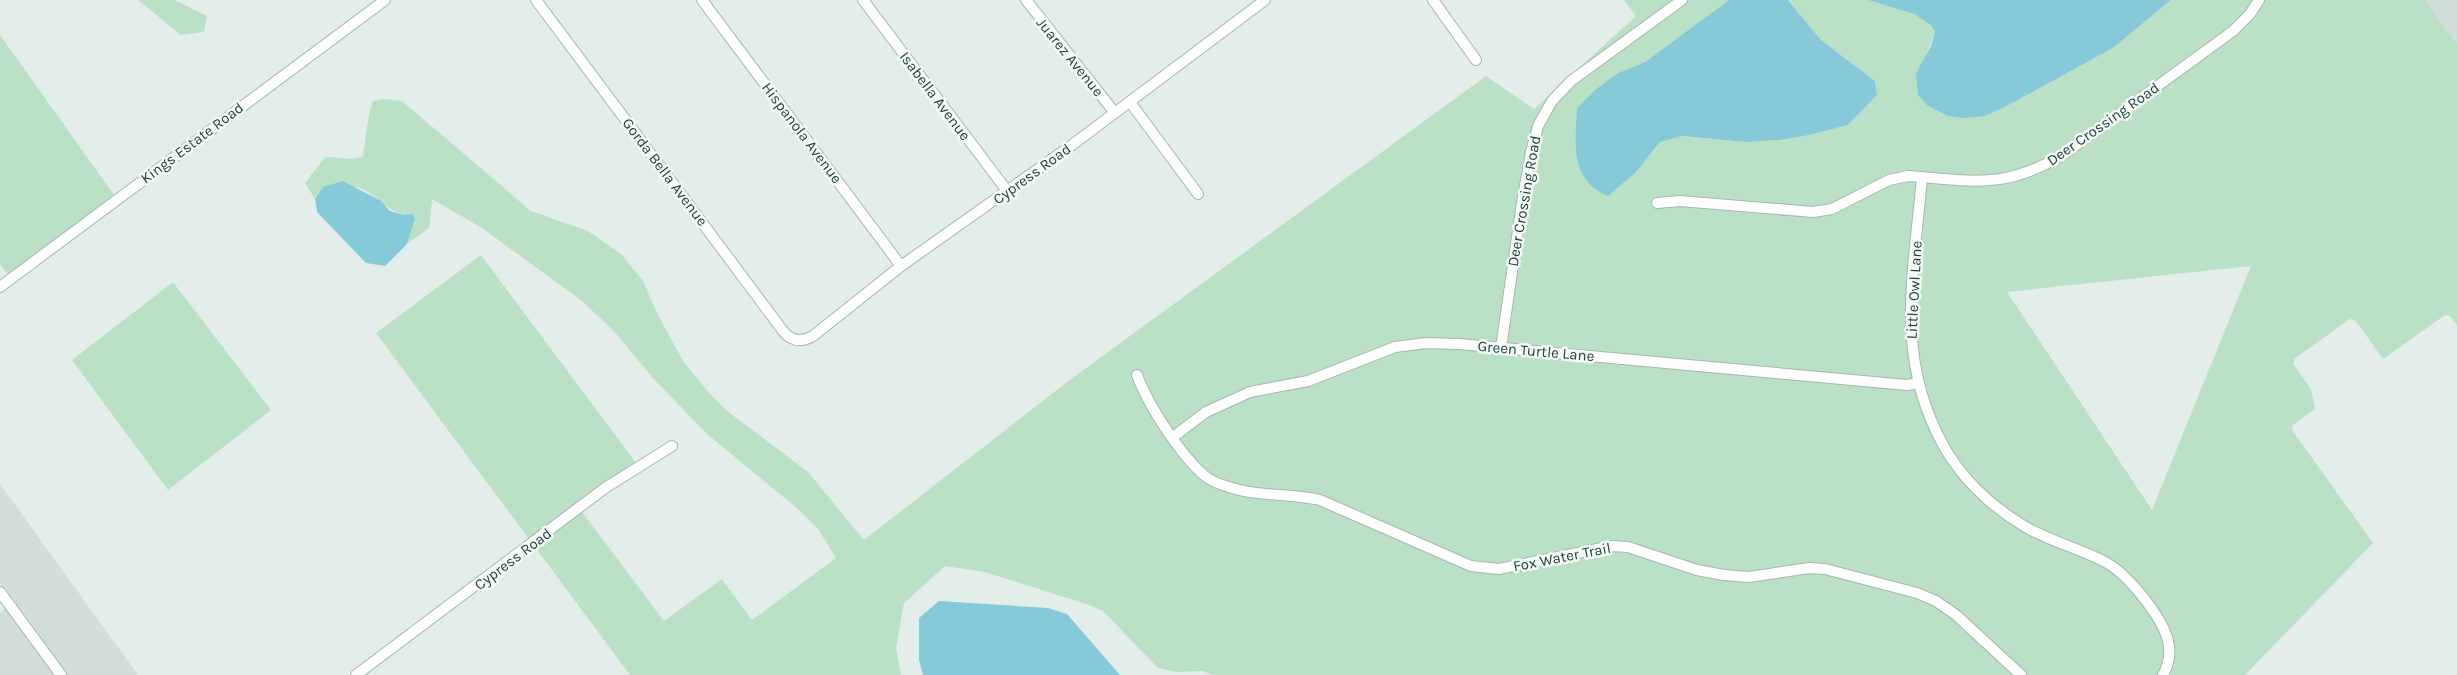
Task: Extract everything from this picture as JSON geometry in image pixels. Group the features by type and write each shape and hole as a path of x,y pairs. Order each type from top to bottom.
{"street":[{"name":"Kings Estate Road","path":"0,288 386,0"},
{"name":"Gorda Bella Avenue","path":"536,0 783,331 787,336 797,340"},
{"name":"Hispanola Avenue","path":"702,0 901,266"},
{"name":"Isabella Avenue","path":"863,0 1008,192"},
{"name":"Juarez Avenue","path":"1026,0 1115,113"},
{"name":"Cypress Road","path":"797,340 808,339 813,336 901,266 1008,192 1265,0"},
{"path":"1433,0 1476,60"},
{"name":"Deer Crossing Road","path":"1501,348 1530,152 1538,126 1552,102 1571,81 1682,0"},
{"name":"Deer Crossing Road","path":"1657,202 1680,201 1812,212 1832,209 1889,180 1908,176 1988,182 2016,177 2044,166 2067,152 2233,31 2250,14 2259,0"},
{"path":"1130,102 1198,194"},
{"name":"Little Owl Lane","path":"1922,177 1910,331 1918,383 1928,412 1943,445 1979,491 1999,509 2025,527 2048,539 2104,562 2129,580 2166,633 2169,646 2168,661 2163,675"},
{"name":"Green Turtle Lane","path":"1173,437 1206,412 1224,402 1250,392 1324,376 1395,347 1426,343 1501,348 1907,385 1918,383"},
{"name":"Fox Water Trail","path":"1137,375 1144,396 1192,463 1207,477 1230,487 1258,493 1301,495 1320,500 1471,566 1499,569 1612,546 1628,547 1697,570 1724,575 1749,576 1810,568 1846,573 1936,601 1956,615 2021,675"},
{"name":"Cypress Road","path":"356,675 605,488 672,446"},
{"path":"0,592 61,675"}],"shaded area":[{"path":"2425,0 2457,0 2457,44"},
{"path":"0,484 138,675 67,675 0,584"},
{"path":"6,608 56,675 0,675 0,613"}],"green space":[{"path":"138,0 175,0 207,16 204,32 181,35"},
{"path":"1624,0 1729,0 1645,62 1618,73 1577,108 1576,151 1636,172 1660,142 1682,136 1746,142 1780,140 1810,135 1848,125 1877,95 1875,81 1821,40 1788,0 1868,0 1914,14 1931,24 1935,32 1925,58 1916,73 1985,116 2113,48 2171,0 2425,0 2457,44 2457,325 2450,316 2445,315 2383,359 2356,321 2350,319 2294,359 2294,365 2311,389 2315,409 2293,425 2292,430 2373,543 2245,675 1212,675 1203,671 1176,672 1158,668 1103,611 985,572 945,566 904,603 896,648 901,675 630,675 376,333 481,255 637,464 579,508 664,621 722,579 752,620 836,558 818,529 798,509 707,434 652,377 612,329 582,301 482,228 432,199 429,228 407,244 410,233 404,215 392,210 366,191 351,187 323,187 315,199 305,183 325,157 349,159 363,156 369,114 373,101 383,99 402,101 531,211 588,231 621,254 643,281 656,311 683,361 710,394 727,411 808,472 864,540 1067,382 1486,76 1534,109 1636,16","holes":["2251,266 2152,510 2007,292"]},
{"path":"0,35 114,195 8,275 0,264"},
{"path":"173,282 271,410 168,490 72,360"}],"water":[{"path":"1729,0 1788,0 1821,40 1875,81 1877,95 1848,125 1810,135 1780,140 1746,142 1682,136 1660,142 1636,172 1608,196 1596,189 1587,181 1581,171 1578,160 1576,147 1577,108 1594,91 1618,73 1645,62"},
{"path":"1868,0 2171,0 2113,48 2005,107 1985,116 1964,118 1948,116 1927,105 1918,95 1916,73 1931,46 1935,32 1931,25 1914,14"},
{"path":"343,181 381,201 390,211 404,215 412,214 415,218 407,244 385,266 366,263 317,212 315,199 323,187"},
{"path":"939,601 1048,608 1067,614 1120,675 923,675 919,660 919,618"}]}
